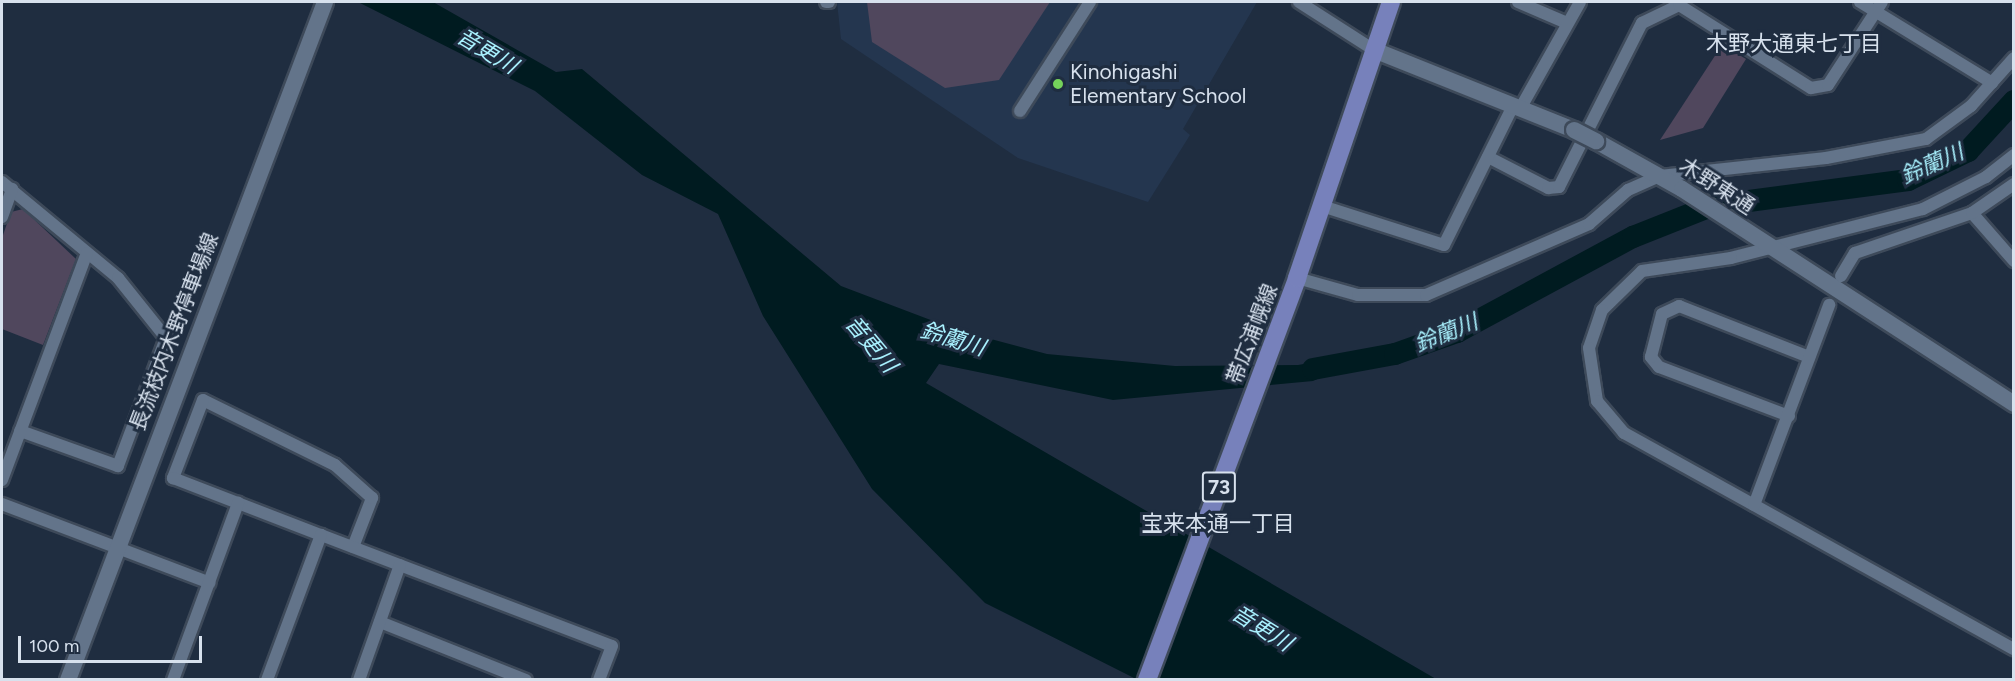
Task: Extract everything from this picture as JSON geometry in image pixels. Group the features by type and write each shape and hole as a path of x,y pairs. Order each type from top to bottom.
{"main road":[{"name":"帯広浦幌線","path":"1147,680 1294,286 1391,2"}],"street":[{"name":"長流枝内木野停車場線","path":"68,680 223,266 325,2"},
{"path":"1020,111 1090,2"},
{"path":"1299,2 1374,50"},
{"path":"1518,2 1567,23"},
{"path":"1322,206 1444,245 1488,157 1580,2"},
{"path":"1860,2 1879,6 1992,82"},
{"path":"1488,157 1548,188 1559,187 1642,23 1679,5 1811,88 1828,85 1879,6"},
{"name":"木野東通","path":"1374,50 1574,130 1660,176 2013,404"},
{"path":"1294,286 1358,295 1426,296 1589,224 1628,190 1660,176 1826,158 1926,139 1951,124 2013,58"},
{"path":"2013,155 1971,186 1923,209 1769,246 1642,271 1602,310 1589,348 1598,400 1624,433 2013,649"},
{"path":"1841,276 1855,254 1972,213 2013,184"},
{"path":"2,217 7,186"},
{"path":"7,186 118,278 166,338 118,465 20,431"},
{"path":"1972,213 2013,261"},
{"path":"2,480 87,253"},
{"path":"1754,505 1829,305"},
{"path":"1789,416 1659,367 1651,357 1662,314 1679,306 1809,357"},
{"path":"353,547 372,498 334,465 203,400 173,478 321,535 612,646 599,680"},
{"path":"174,680 238,503"},
{"path":"2,504 210,583"},
{"path":"267,680 321,535"},
{"path":"358,680 400,565"},
{"path":"380,622 526,680"}],"shaded area":[{"name":"Kinohigashi Elementary School","path":"837,2 1257,2 1183,129 1190,135 1148,202 1018,158 841,39"},
{"path":"867,2 1050,2 999,80 945,88 872,42"},
{"path":"1722,45 1746,59 1703,128 1660,140"},
{"path":"23,209 76,259 43,345 2,329 2,238 11,212"}],"water":[{"name":"音更川","path":"358,2 433,2 556,72 582,69 841,286 957,330 1047,354 1175,366 1298,365 1338,358 1346,366 1313,381 1113,400 939,364 926,383 1436,679 1136,679 985,603 872,489 763,316 718,214 642,175 535,91"}],"waterway":[{"name":"鈴蘭川","path":"1313,369 1395,354 1457,332 1633,237 1711,206 1908,180 1968,151 2014,101"}],"place":[{"name":"Kinohigashi Elementary School","path":"1058,84"}],"district":[{"name":"木野大通東七丁目","path":"1794,44"},
{"name":"宝来本通一丁目","path":"1218,524"}]}
